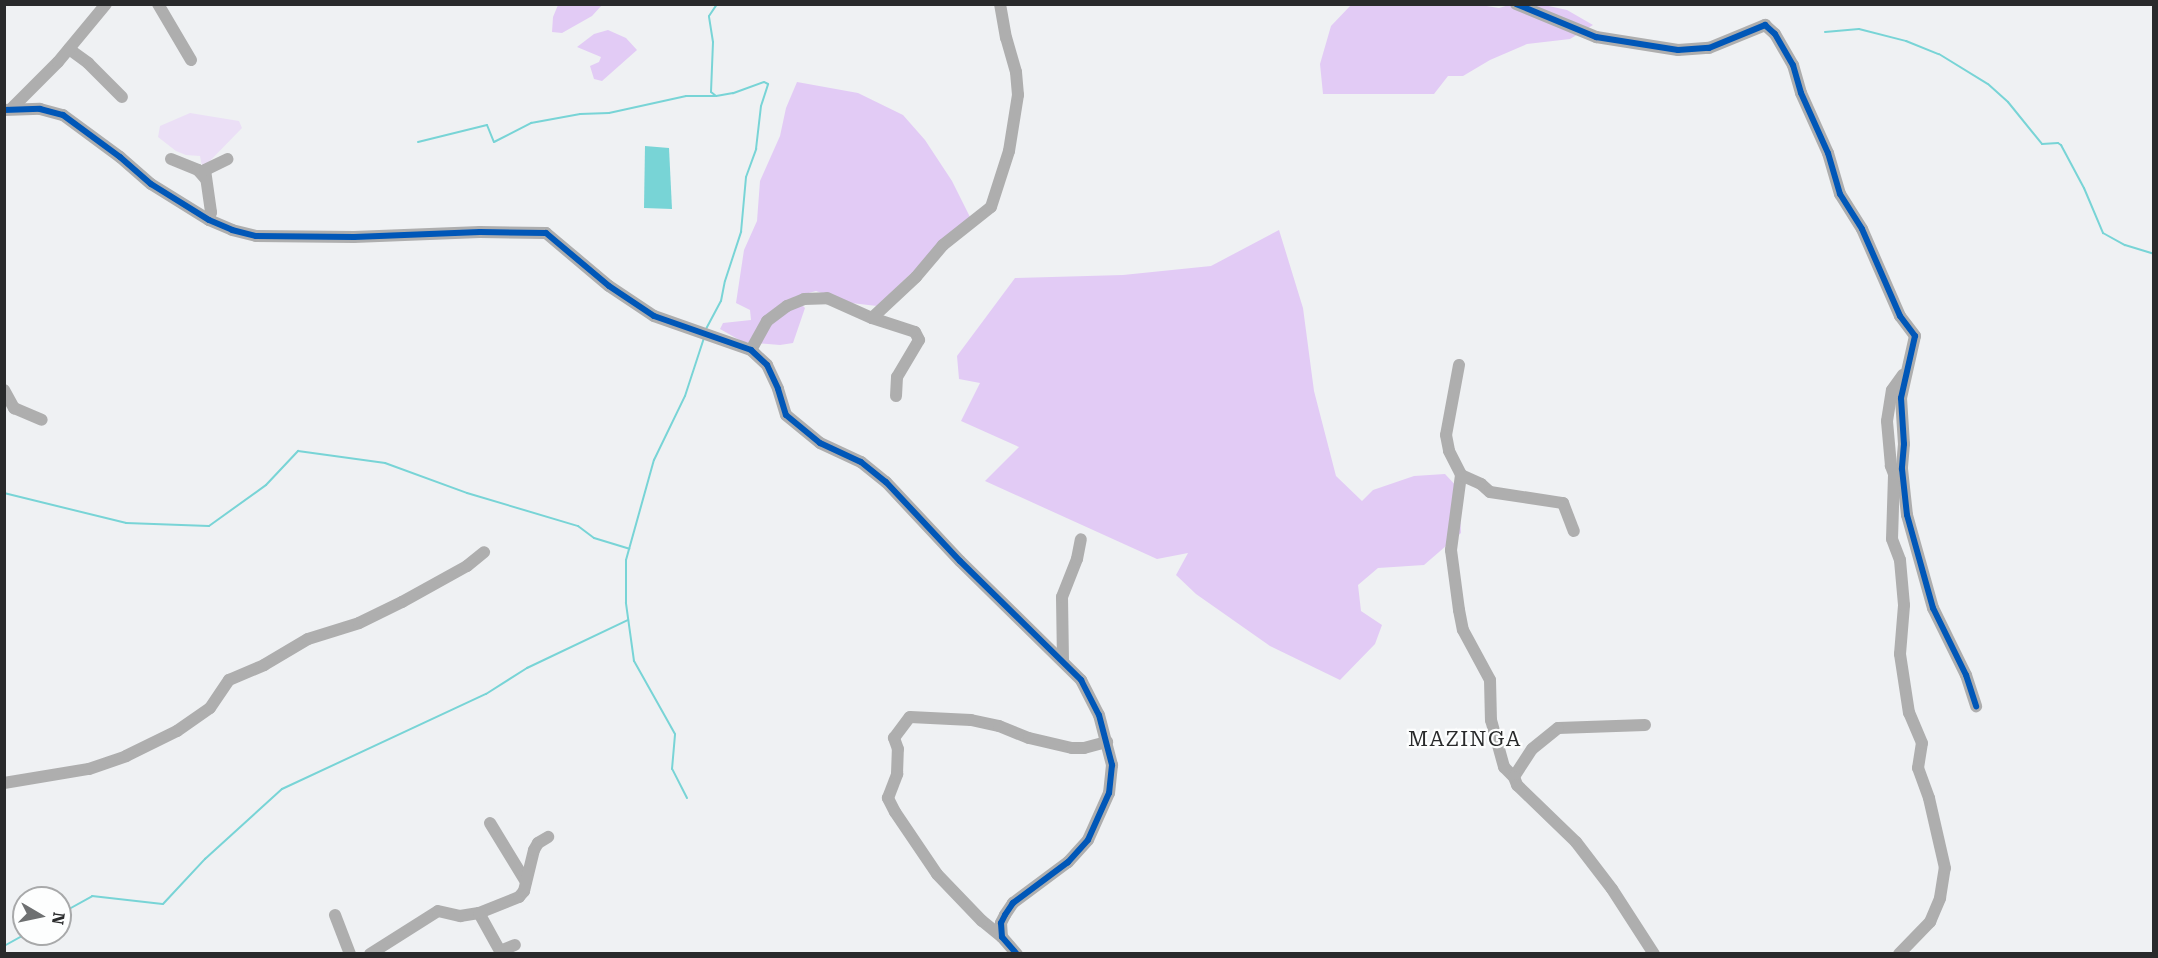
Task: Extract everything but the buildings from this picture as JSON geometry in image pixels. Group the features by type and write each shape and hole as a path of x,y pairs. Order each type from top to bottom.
{"street":[{"path":"158,4 191,60"},
{"path":"872,318 916,277 944,245 991,207 1009,151 1018,95 1016,72 1006,38 1000,4"},
{"path":"1516,4 1596,37 1678,50 1709,48 1765,25 1775,34 1792,65 1800,93 1828,153 1840,194 1862,229 1900,316 1915,336 1910,367 1901,398 1904,444 1902,469 1907,515 1933,608 1966,675 1976,706"},
{"path":"8,109 69,49 105,5"},
{"path":"69,49 88,63 122,97"},
{"path":"8,109 40,110 63,115 120,157 151,184 209,220 232,230 256,236 546,233 609,285 654,316 751,350 767,365 786,415 798,427 832,450 861,462 886,482 960,561 1081,680 1099,715 1112,765 1109,793 1088,840 1068,862 1013,903 1001,923 1002,937"},
{"path":"171,159 198,170 205,178"},
{"path":"209,220 211,212 205,170 228,159"},
{"path":"751,350 767,321 787,306 804,299 827,298 872,318 915,332 919,340 897,377 896,396"},
{"path":"1459,364 1446,435 1449,451 1461,475 1452,550 1459,610 1472,648 1490,680 1491,720 1504,767 1514,777 1517,785 1576,842 1612,889 1654,954"},
{"path":"1899,954 1930,921 1940,898 1945,868 1929,798 1918,768 1922,743 1909,713 1900,654 1904,605 1900,560 1892,539 1894,474 1891,466 1887,421 1892,390 1910,367"},
{"path":"4,390 14,408 42,420"},
{"path":"1461,475 1481,484 1490,492 1563,503 1574,531"},
{"path":"1063,661 1062,597 1077,560 1082,539"},
{"path":"4,783 89,770 126,756 177,731 210,708 229,680 264,665 308,639 358,623 402,602 457,572 483,552"},
{"path":"1017,954 937,874 895,812 888,798 897,774 898,749 894,738 909,717 971,720 999,726 1029,738 1072,748 1084,748 1107,742"},
{"path":"1514,777 1532,749 1558,728 1645,725"},
{"path":"490,823 526,882"},
{"path":"370,954 438,911 460,915 479,913 519,897 526,882 534,850 538,843 548,837"},
{"path":"479,913 500,951 515,945"},
{"path":"335,915 350,954"}],"shaded area":[{"path":"558,4 602,5 592,16 562,33 552,32 553,17"},
{"path":"1474,4 1499,8 1509,5 1544,5 1567,10 1593,25 1570,39 1527,44 1490,60 1463,76 1448,76 1434,94 1323,94 1320,64 1331,26 1351,5"},
{"path":"608,30 626,38 637,50 602,81 594,79 590,66 599,62 601,57 577,47 594,34"},
{"path":"797,82 858,93 903,115 925,140 952,181 970,217 877,306 851,303 816,291 794,297 805,308 793,343 780,345 743,342 720,329 723,323 751,320 750,310 736,303 744,250 757,221 760,181 780,136 786,108"},
{"path":"190,113 239,121 242,128 206,165 202,166 200,156 186,155 176,151 158,137 160,126"},
{"path":"1279,230 1303,308 1314,391 1336,476 1362,501 1373,490 1414,476 1445,474 1459,489 1461,533 1424,565 1378,568 1358,585 1361,611 1382,625 1375,644 1340,680 1270,646 1196,594 1176,575 1188,553 1157,559 985,481 1019,447 961,421 980,383 959,379 957,356 1015,278 1123,275 1211,266"}],"water":[{"path":"645,146 669,148 672,209 644,208"}],"waterway":[{"path":"706,329 721,301 741,232 746,177 756,149 761,106 768,84 764,82 733,93 716,96 711,92 713,42 709,16 717,4"},
{"path":"1825,32 1859,29 1906,41 1939,54 1988,84 2008,102 2042,144 2058,143 2061,145 2084,188 2103,233 2125,245 2154,254"},
{"path":"418,142 487,125 494,142 531,123 580,114 609,113 686,96 715,96"},
{"path":"687,798 672,769 675,734 634,661 626,603 626,560 654,460 685,396 704,338"},
{"path":"4,493 126,523 209,526 266,485 298,451 385,463 467,493 578,526 594,538 629,549"},
{"path":"72,907 92,896 163,904 205,859 282,789 486,694 527,668 628,620"},
{"path":"4,946 12,942"}],"cycle path":[{"path":"1516,4 1596,37 1678,50 1709,48 1765,25 1775,34 1793,65 1801,93 1828,153 1840,194 1862,229 1900,316 1915,336 1901,398 1904,444 1902,469 1907,515 1933,608 1966,675 1976,706"},
{"path":"4,110 40,109 63,115 120,157 151,184 209,220 232,230 256,236 354,237 480,232 546,233 609,286 654,316 751,350 767,365 786,415 820,443 861,462 886,482 960,561 1081,680 1099,715 1112,765 1109,793 1088,840 1068,862 1013,903 1005,915 1001,923 1002,937 1017,954"}],"district":[{"name":"MAZINGA","path":"1465,739"}]}
